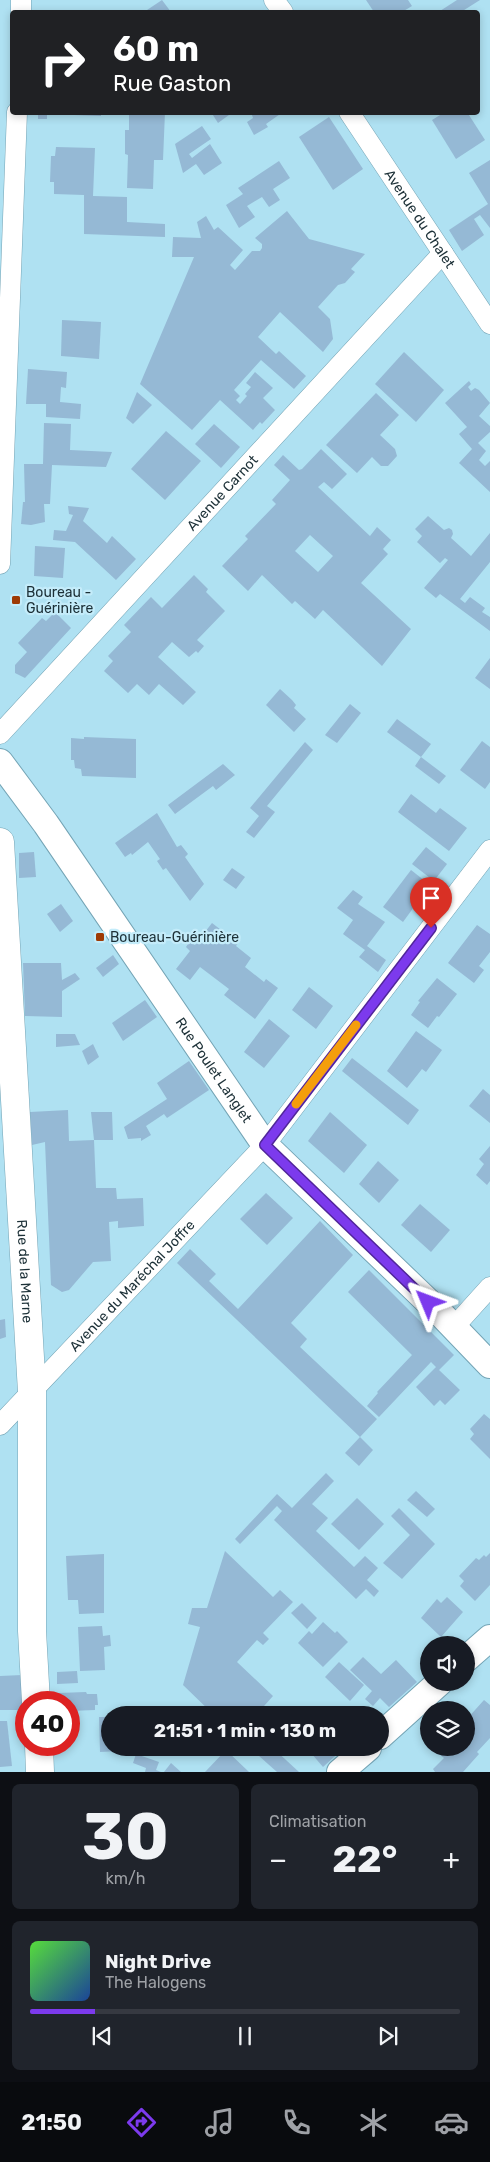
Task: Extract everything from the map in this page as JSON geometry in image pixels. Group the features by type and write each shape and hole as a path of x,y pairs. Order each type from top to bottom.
{"main road":[{"name":"Rue de la Marne","path":"0,842 32,1392 32,1631 35,1691"},
{"path":"39,1756 40,1772"}],"street":[{"path":"0,564 17,115"},
{"name":"Avenue du Chalet","path":"351,115 490,324"},
{"name":"Avenue Carnot","path":"0,734 443,253"},
{"name":"Rue Poulet Langlet","path":"0,762 46,824 265,1145 454,1327 490,1365"},
{"name":"Avenue du Maréchal Joffre","path":"0,1425 265,1145 490,850"},
{"path":"454,1327 490,1287"},
{"path":"475,1651 490,1638"},
{"path":"389,1728 430,1691"},
{"path":"340,1772 359,1756"}],"building":[{"path":"162,0 170,10 147,10"},
{"path":"366,0 408,0 412,6 405,10 373,10"},
{"path":"457,0 480,0 464,10 442,10"},
{"path":"38,115 47,115 47,119 38,119"},
{"path":"129,115 165,115 163,160 154,160 153,189 127,188 128,155 125,154 125,130 129,130"},
{"path":"213,115 229,115 218,123"},
{"path":"252,115 279,115 266,124 268,127 254,135 247,122 253,118"},
{"path":"440,115 469,115 485,140 456,159 432,120"},
{"path":"329,117 363,169 333,190 299,137"},
{"path":"202,126 211,139 189,154 192,158 210,144 222,163 204,175 196,164 183,173 175,144"},
{"path":"56,147 95,148 93,196 127,197 127,222 165,224 165,237 84,234 84,195 54,194 54,182 50,182 51,156 55,156"},
{"path":"490,160 490,228 480,215 474,219 484,235 462,251 449,230 488,204 469,173"},
{"path":"279,161 290,178 273,189 280,200 269,207 262,197 247,206 255,217 239,228 226,205 243,194 238,188"},
{"path":"287,211 309,239 365,254 351,269 355,272 345,283 338,285 318,307 330,319 333,339 323,352 280,312 258,337 276,354 279,351 306,376 294,389 261,360 234,390 240,396 236,400 240,404 247,396 245,394 251,387 246,383 255,372 273,388 263,398 275,410 262,424 260,422 253,430 220,400 192,430 140,384 194,257 172,257 173,237 201,238 197,222 206,216 214,230 218,227 243,250 230,265 235,270 252,251 260,251 262,244 255,238"},
{"path":"62,320 101,322 99,359 61,356"},
{"path":"404,352 444,390 416,422 375,384"},
{"path":"28,369 67,372 66,388 61,387 60,402 81,404 80,419 46,417 46,404 26,404"},
{"path":"469,381 471,384 468,387 471,391 475,388 479,390 490,403 479,416 490,426 490,432 478,443 486,451 479,460 485,466 490,461 490,492 459,463 472,449 459,434 467,427 445,403"},
{"path":"137,392 152,405 133,424 126,418"},
{"path":"376,393 399,415 380,435 395,449 397,456 388,466 381,466 372,457 357,473 326,445"},
{"path":"44,423 71,424 70,450 112,452 106,467 52,465 50,504 44,504 45,522 31,525 21,524 23,502 25,502 24,464 43,464"},
{"path":"214,424 240,447 221,468 195,444"},
{"path":"166,431 201,461 165,500 131,469"},
{"path":"321,449 347,474 332,489 324,482 318,487 370,536 377,527 391,540 383,549 388,554 361,583 411,629 382,666 323,610 315,619 295,601 292,604 262,575 248,591 222,566 248,539 245,536 276,504 272,500 290,480 274,465 283,455 299,470","holes":["310,535 333,556 318,572 295,551"]},
{"path":"68,506 89,508 83,521 107,543 112,536 136,559 116,580 75,542 53,540 54,530 66,531 73,515 69,514"},
{"path":"428,516 444,530 449,528 452,530 451,538 471,556 490,533 490,562 460,599 465,603 470,597 485,608 482,612 490,617 490,631 440,594 436,598 424,588 448,560 445,558 440,563 417,542 422,536 415,529"},
{"path":"35,546 65,548 63,578 34,576"},
{"path":"194,575 208,589 206,592 225,611 197,640 204,646 198,653 196,651 189,657 172,642 158,657 196,692 183,705 159,684 149,695 137,684 128,693 104,671 113,661 108,656 131,632 124,625 151,597 162,608"},
{"path":"55,612 71,628 25,678 15,673 15,665 27,652 18,643 42,618 46,621"},
{"path":"490,658 490,689 475,678"},
{"path":"280,689 296,705 294,708 306,719 294,732 266,705"},
{"path":"350,704 361,713 337,743 325,735"},
{"path":"397,719 431,744 421,757 387,732"},
{"path":"84,737 136,739 136,778 82,776 81,769 75,768 74,760 71,760 71,738 84,739"},
{"path":"482,741 490,747 490,782 485,789 460,770"},
{"path":"305,742 313,750 267,806 275,812 254,838 246,832 259,816 250,808"},
{"path":"421,757 446,776 439,784 415,766"},
{"path":"223,764 235,775 216,790 213,786 175,814 168,805"},
{"path":"411,794 436,813 440,808 467,828 449,851 398,812"},
{"path":"157,813 177,847 181,845 188,854 185,857 204,884 190,901 166,868 163,870 157,861 160,859 148,842 132,855 131,853 125,857 115,843"},
{"path":"426,847 447,864 434,881 412,864"},
{"path":"34,852 36,877 19,878 19,853"},
{"path":"232,868 245,877 236,889 223,880"},
{"path":"411,870 430,885 403,922 383,907"},
{"path":"353,890 363,897 358,904 385,922 367,946 386,960 378,972 359,957 365,950 343,934 353,920 337,908"},
{"path":"61,904 73,921 60,932 47,914"},
{"path":"212,923 238,943 236,946 251,958 245,967 264,982 266,979 278,988 255,1019 224,995 229,989 200,967 190,980 176,969 190,951 186,947 190,941 195,945"},
{"path":"477,925 490,934 490,952 479,966 484,970 474,983 448,963"},
{"path":"113,955 119,964 103,977 96,968"},
{"path":"23,963 61,963 62,980 75,973 80,979 62,991 62,1017 25,1016"},
{"path":"437,978 457,994 428,1028 411,1015 420,1002 418,1001"},
{"path":"309,987 333,1006 316,1029 292,1010"},
{"path":"145,1000 157,1017 123,1041 112,1023"},
{"path":"269,1019 290,1036 264,1068 244,1052"},
{"path":"416,1031 442,1050 426,1072 422,1069 407,1088 387,1071"},
{"path":"56,1034 75,1034 80,1045 56,1047"},
{"path":"93,1044 99,1057 88,1065 82,1051"},
{"path":"352,1058 419,1110 408,1125 342,1071"},
{"path":"189,1061 209,1090 167,1118 164,1114 146,1126 151,1135 141,1141 141,1138 128,1139 124,1127 167,1099 157,1083"},
{"path":"483,1089 490,1095 490,1123 469,1106"},
{"path":"68,1110 69,1141 94,1140 96,1188 116,1188 117,1199 143,1198 144,1226 118,1228 118,1221 109,1222 111,1261 93,1262 69,1290 62,1292 51,1285 45,1142 32,1145 30,1112"},
{"path":"91,1112 112,1112 113,1140 94,1140"},
{"path":"330,1112 367,1145 344,1173 308,1141"},
{"path":"490,1146 490,1181 487,1185 476,1175 484,1164 479,1159"},
{"path":"378,1161 399,1180 379,1203 359,1184"},
{"path":"266,1193 293,1218 267,1245 240,1219"},
{"path":"420,1204 450,1230 431,1252 401,1225"},
{"path":"320,1221 353,1255 291,1323 307,1339 300,1347 377,1419 360,1437 177,1263 190,1249 216,1274 209,1281 238,1309"},
{"path":"369,1270 454,1355 439,1370 460,1390 445,1405 440,1400 434,1406 416,1387 436,1367 431,1362 379,1417 367,1406 377,1392 412,1355 348,1292"},
{"path":"5,1319 6,1337 0,1339 0,1320"},
{"path":"484,1414 490,1419 490,1459 470,1439 474,1434 470,1429"},
{"path":"360,1437 373,1450 359,1466 345,1453"},
{"path":"326,1473 334,1481 312,1504 328,1518 316,1531 354,1567 365,1556 378,1568 367,1580 379,1591 374,1597 366,1589 356,1599 274,1520 282,1511 277,1506 240,1544 235,1539 277,1494 292,1508"},
{"path":"416,1491 435,1509 427,1517 407,1500"},
{"path":"357,1498 384,1524 359,1550 331,1524"},
{"path":"399,1508 435,1544 402,1579 383,1563 410,1535 391,1516"},
{"path":"225,1551 273,1597 280,1590 293,1602 263,1633 269,1639 263,1645 257,1640 237,1662 273,1696 264,1706 205,1706 183,1685 200,1627 188,1624 192,1608 207,1608"},
{"path":"490,1553 490,1585 475,1601 460,1586 464,1581 459,1576 476,1558 479,1560 484,1555 486,1557"},
{"path":"104,1554 104,1613 79,1614 78,1600 68,1600 66,1556"},
{"path":"447,1597 463,1612 440,1636 421,1618 437,1599 441,1603"},
{"path":"302,1603 317,1618 307,1629 291,1613"},
{"path":"323,1622 335,1633 337,1631 348,1642 323,1667 298,1643 309,1631 312,1634"},
{"path":"102,1626 103,1636 110,1635 111,1646 104,1647 105,1670 80,1671 78,1627"},
{"path":"363,1657 381,1674 396,1660 417,1682 389,1707 380,1698 373,1706 365,1699 372,1691 350,1670"},
{"path":"339,1662 364,1685 350,1701 325,1677"},
{"path":"77,1671 78,1683 57,1684 57,1672"},
{"path":"22,1675 23,1691 15,1691 15,1710 0,1710 0,1676"},
{"path":"80,1692 97,1694 98,1705 95,1705 95,1710 80,1711"},
{"path":"484,1700 490,1705 490,1738 463,1772 435,1772 433,1769 444,1758 442,1756 475,1756 475,1710"},
{"path":"99,1717 101,1717 101,1752"},
{"path":"0,1721 7,1721 12,1766 0,1767"},
{"path":"135,1756 142,1756 159,1762 156,1770 161,1772 145,1772 146,1768 133,1763"},
{"path":"220,1756 232,1756 249,1772 205,1772"},
{"path":"259,1756 282,1756 299,1772 277,1772"},
{"path":"314,1756 335,1756 323,1767"},
{"path":"171,1763 181,1772 164,1772"}],"slow traffic":[{"path":"296,1104 356,1025"}],"place":[{"name":"Boureau - Guérinière","path":"16,600"},
{"name":"Boureau-Guérinière","path":"100,937"}],"route":[{"path":"428,1302 265,1145 431,928"}]}
